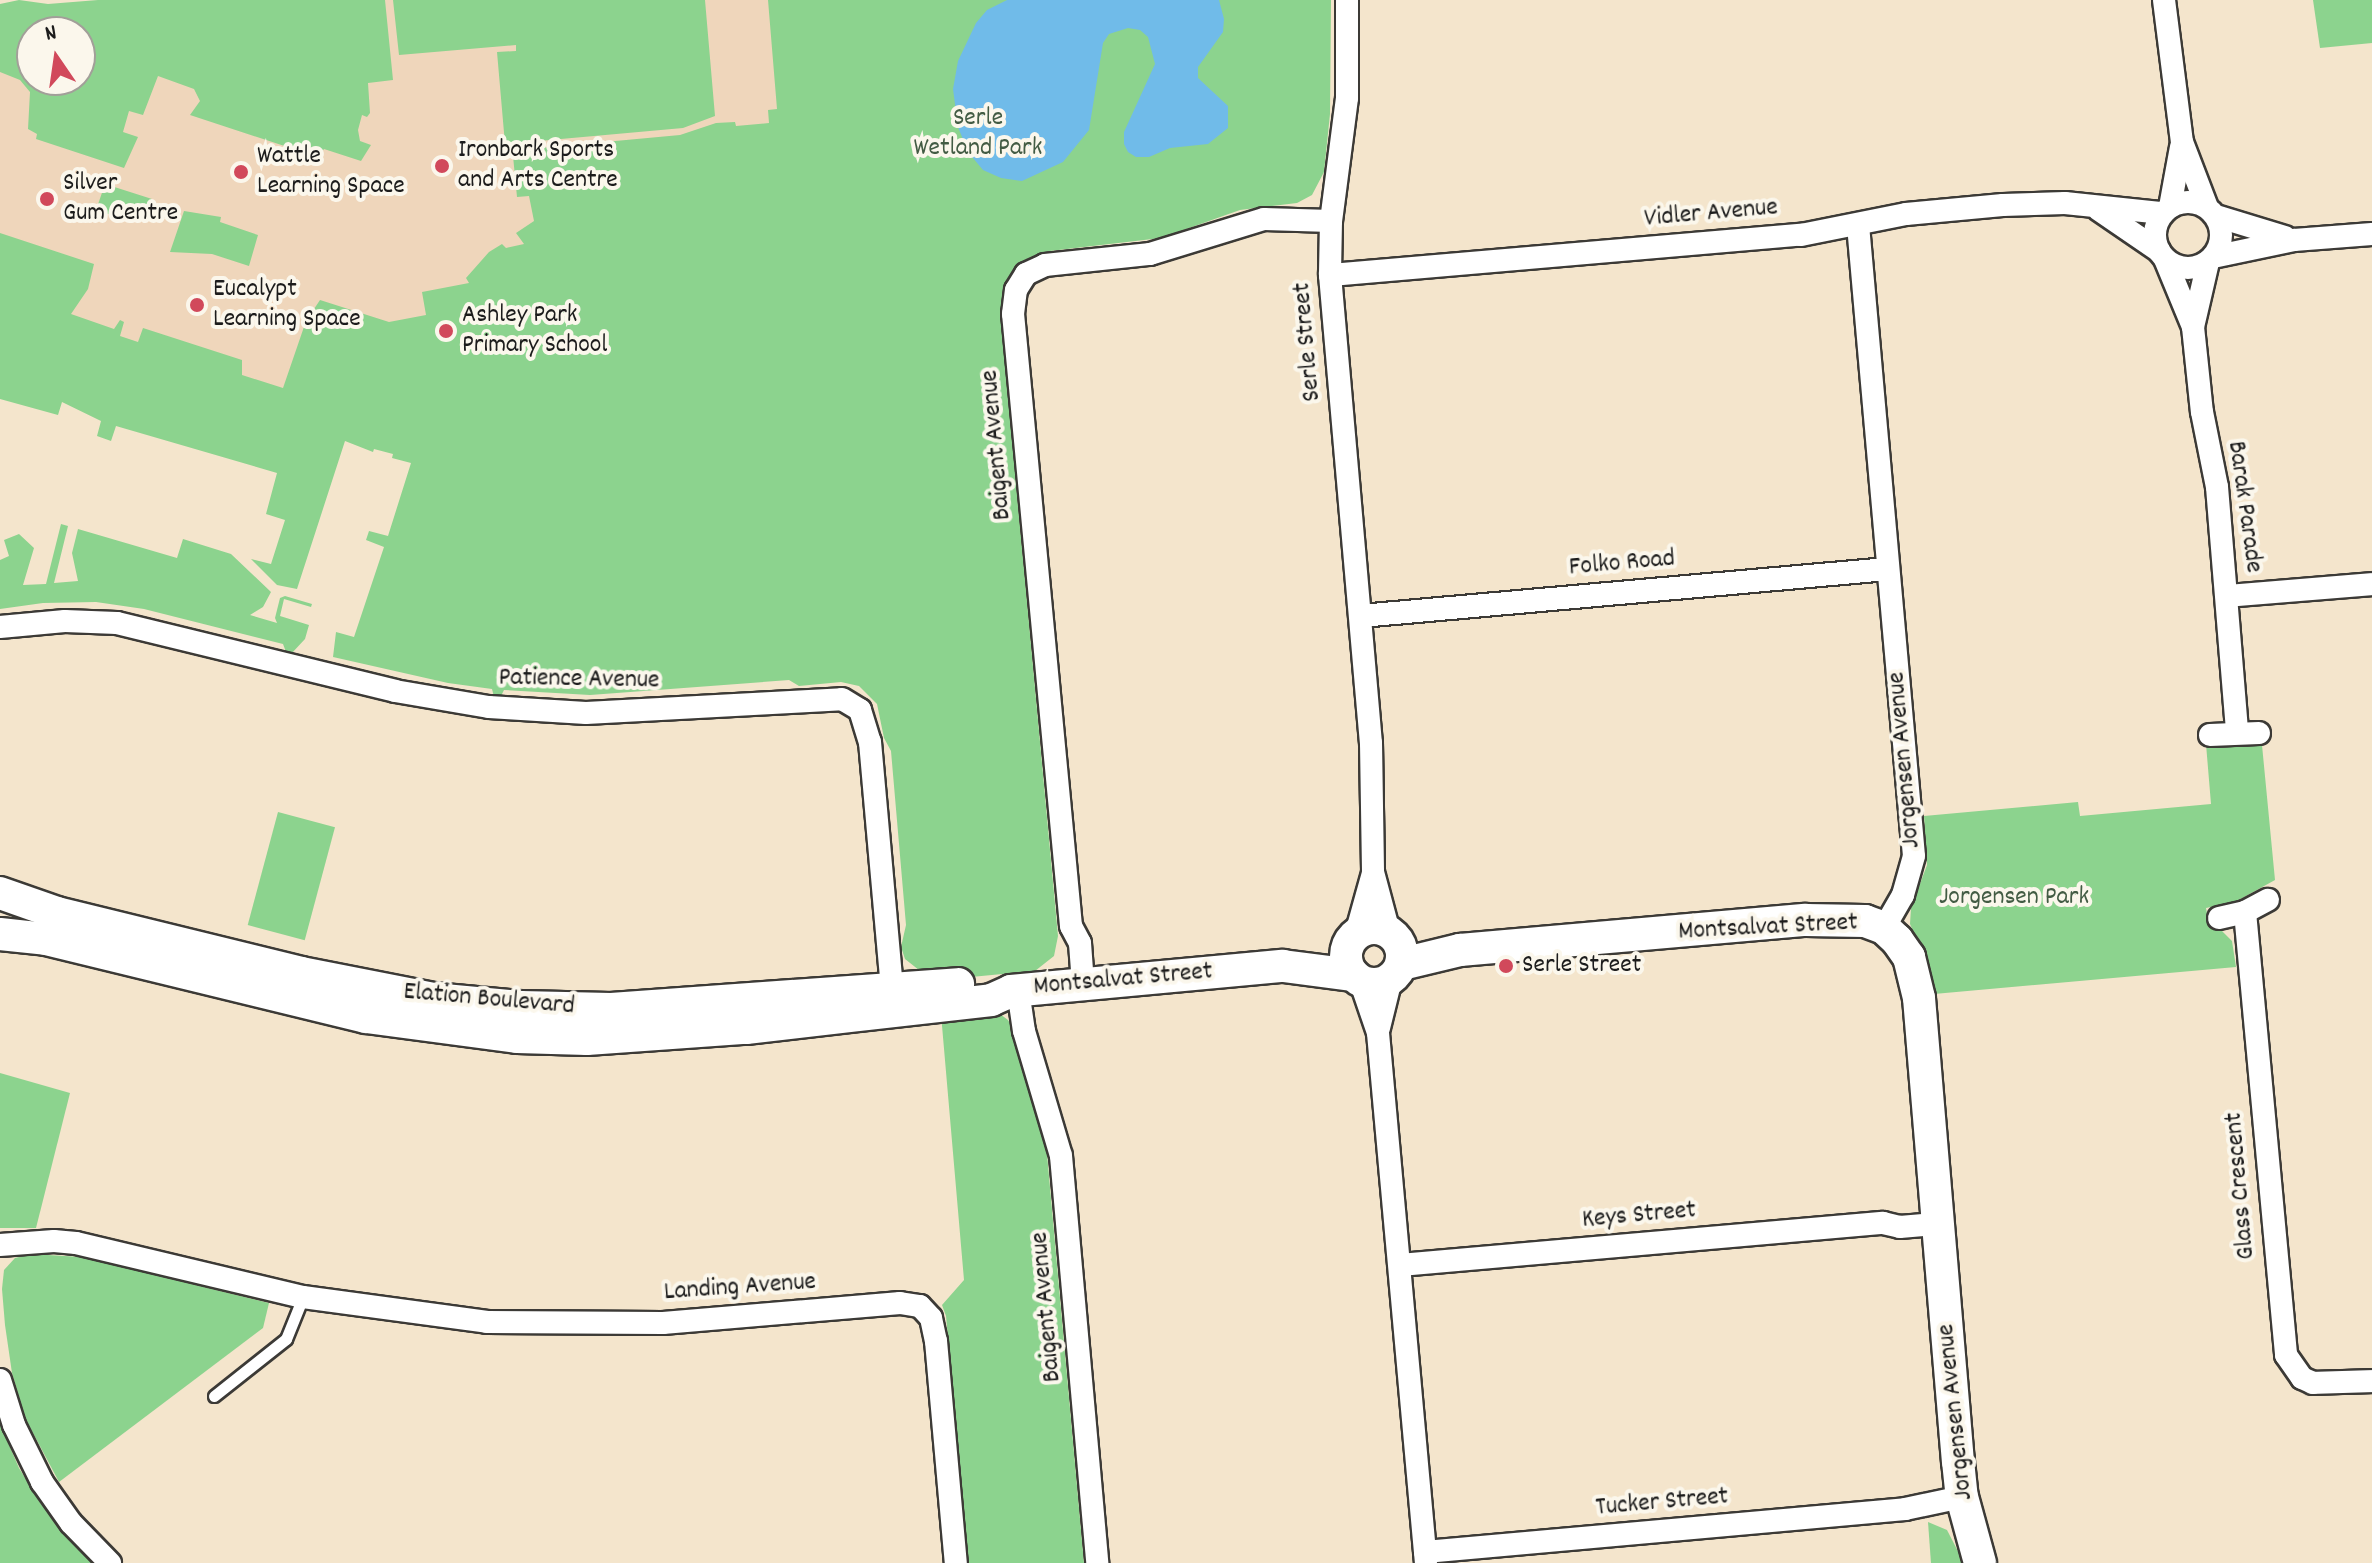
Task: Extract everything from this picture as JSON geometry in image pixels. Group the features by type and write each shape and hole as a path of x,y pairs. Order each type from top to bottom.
{"street":[{"name":"Serle Street","path":"1347,0 1347,98 1331,221 1330,275 1361,616 1374,800 1373,872 1382,961 1378,1033 1425,1557"},
{"path":"2164,0 2182,142 2212,211 2221,242 2210,260"},
{"path":"2182,142 2166,210 2155,231 2162,255 2186,268 2294,240 2372,234"},
{"path":"2166,210 2192,201 2294,240"},
{"name":"Vidler Avenue","path":"1330,275 1801,235 1906,214 2028,203 2166,210"},
{"name":"Vidler Avenue","path":"2095,208 2162,255"},
{"name":"Baigent Avenue","path":"1076,984 1065,947 1071,926 1013,314 1016,290 1026,274 1045,265 1150,254 1264,219 1331,221"},
{"name":"Jorgensen Avenue","path":"1858,225 1914,856 1903,895 1884,928 1909,957 1916,978 1964,1503 1980,1563"},
{"name":"Barak Parade","path":"2162,255 2193,327 2202,412 2219,499 2227,596 2372,584"},
{"name":"Barak Parade","path":"2193,327 2210,260"},
{"name":"Folko Road","path":"1361,616 1888,569"},
{"path":"2210,735 2248,733 2227,596"},
{"name":"Patience Avenue","path":"0,627 65,621 117,623 395,691 489,707 586,713 842,699 860,710 870,742 893,999"},
{"name":"Serle Street","path":"1354,937 1373,872"},
{"name":"Elation Boulevard","path":"0,893 57,913 270,965 431,1013"},
{"path":"2219,918 2245,912 2268,900"},
{"name":"Glass Crescent","path":"2245,912 2286,1355 2302,1378 2313,1383 2372,1381"},
{"name":"Montsalvat Street","path":"1009,991 1283,966 1382,961 1460,950 1806,920 1865,921 1884,928"},
{"name":"Montsalvat Street","path":"1283,966 1372,928 1382,961"},
{"name":"Elation Boulevard","path":"0,934 46,939 292,1001 431,1013 587,1039 746,1028 893,999 1009,991"},
{"name":"Baigent Avenue","path":"1009,991 1032,1050 1056,1134 1063,1177 1097,1563"},
{"name":"Keys Street","path":"1400,1265 1883,1223 1899,1216 1937,1218"},
{"name":"Landing Avenue","path":"0,1245 54,1241 76,1243 303,1297 436,1318 548,1324 663,1323 900,1303 920,1306 931,1318 936,1341 956,1563"},
{"path":"0,1380 14,1425 42,1482 71,1523 110,1563"},
{"name":"Tucker Street","path":"1425,1557 1905,1509 1921,1503 1964,1503"}],"lane":[{"path":"214,1396 286,1339 303,1297"}],"shaded area":[{"path":"359,0 831,0 842,119 419,457 0,321 0,69 16,42 16,96 96,96 96,25"}],"green space":[{"path":"19,0 48,4 98,0 385,0 393,80 368,83 370,113 367,117 362,115 358,130 360,141 371,145 361,161 324,149 318,157 190,115 200,101 194,89 158,76 143,115 129,111 123,132 138,137 124,168 36,139 37,134 28,129 30,96 96,96 96,16 16,16 16,78 0,72 0,4"},
{"path":"393,0 705,0 715,116 683,128 505,144 497,52 516,51 516,45 399,55"},
{"name":"Serle Wetland Park","path":"768,0 1331,0 1330,114 1324,172 1312,195 1297,203 1240,210 1161,238 1050,251 1023,262 1004,290 1005,364 1058,936 1054,956 1035,971 971,977 924,974 905,959 901,947 906,925 891,751 884,738 877,704 859,686 841,682 799,686 789,680 590,695 504,690 500,698 494,697 492,689 448,683 333,657 336,632 354,637 384,547 366,540 369,531 388,536 411,463 392,458 393,454 374,449 373,452 345,441 297,589 277,585 251,559 271,564 285,520 266,514 277,473 116,426 111,441 97,436 101,421 62,402 58,415 0,399 0,233 94,264 88,289 71,314 114,329 120,320 124,322 120,336 138,342 143,328 242,360 242,375 283,388 306,321 320,300 389,322 426,315 422,292 469,283 466,278 489,252 502,244 506,248 524,244 516,233 534,221 529,196 517,197 513,156 518,150 680,135 716,123 735,122 736,126 769,123 768,110 777,109"},
{"path":"2313,0 2372,0 2372,43 2320,48"},
{"path":"105,184 152,199 152,207 122,205 121,212 94,216"},
{"path":"184,211 221,217 220,222 258,235 249,266 212,254 170,252"},
{"path":"61,524 68,526 54,583 78,581 72,553 78,529 177,558 183,539 231,554 271,592 263,607 250,615 277,623 275,618 280,598 285,596 312,604 311,607 284,599 280,616 309,625 305,639 291,654 286,652 283,644 144,609 96,602 43,603 0,609 0,560 9,556 4,540 19,534 34,548 23,585 46,584"},
{"name":"Jorgensen Park","path":"2247,742 2262,745 2275,880 2235,902 2206,908 2209,924 2232,941 2236,967 1934,994 1929,967 1910,924 1911,908 1927,865 1924,816 2078,802 2080,816 2211,804 2206,744"},
{"path":"278,812 335,827 305,940 248,925"},
{"path":"996,1011 1008,1020 1018,1037 1029,1090 1046,1143 1084,1563 968,1563 946,1316 942,1305 964,1280 941,1014"},
{"path":"0,1073 70,1093 36,1228 0,1228"},
{"path":"31,1254 81,1257 269,1303 263,1328 59,1482 25,1418 12,1373 5,1325 4,1270 15,1258"},
{"path":"0,1424 19,1468 41,1504 92,1563 0,1563"},
{"path":"1928,1522 1947,1530 1964,1563 1931,1563"}],"water":[{"path":"1007,0 1219,0 1224,19 1223,32 1198,67 1198,78 1228,106 1228,128 1208,144 1170,148 1149,157 1136,157 1128,152 1124,132 1155,64 1148,37 1140,30 1128,28 1109,34 1103,43 1089,130 1063,162 1022,181 1001,178 983,170 968,152 958,127 953,89 958,61 976,23 987,10"}],"place":[{"name":"Ironbark Sports and Arts Centre","path":"442,166"},
{"name":"Wattle Learning Space","path":"241,172"},
{"name":"Silver Gum Centre","path":"47,199"},
{"name":"Eucalypt Learning Space","path":"197,305"},
{"name":"Ashley Park Primary School","path":"446,331"},
{"name":"Serle Street","path":"1506,966"}]}
